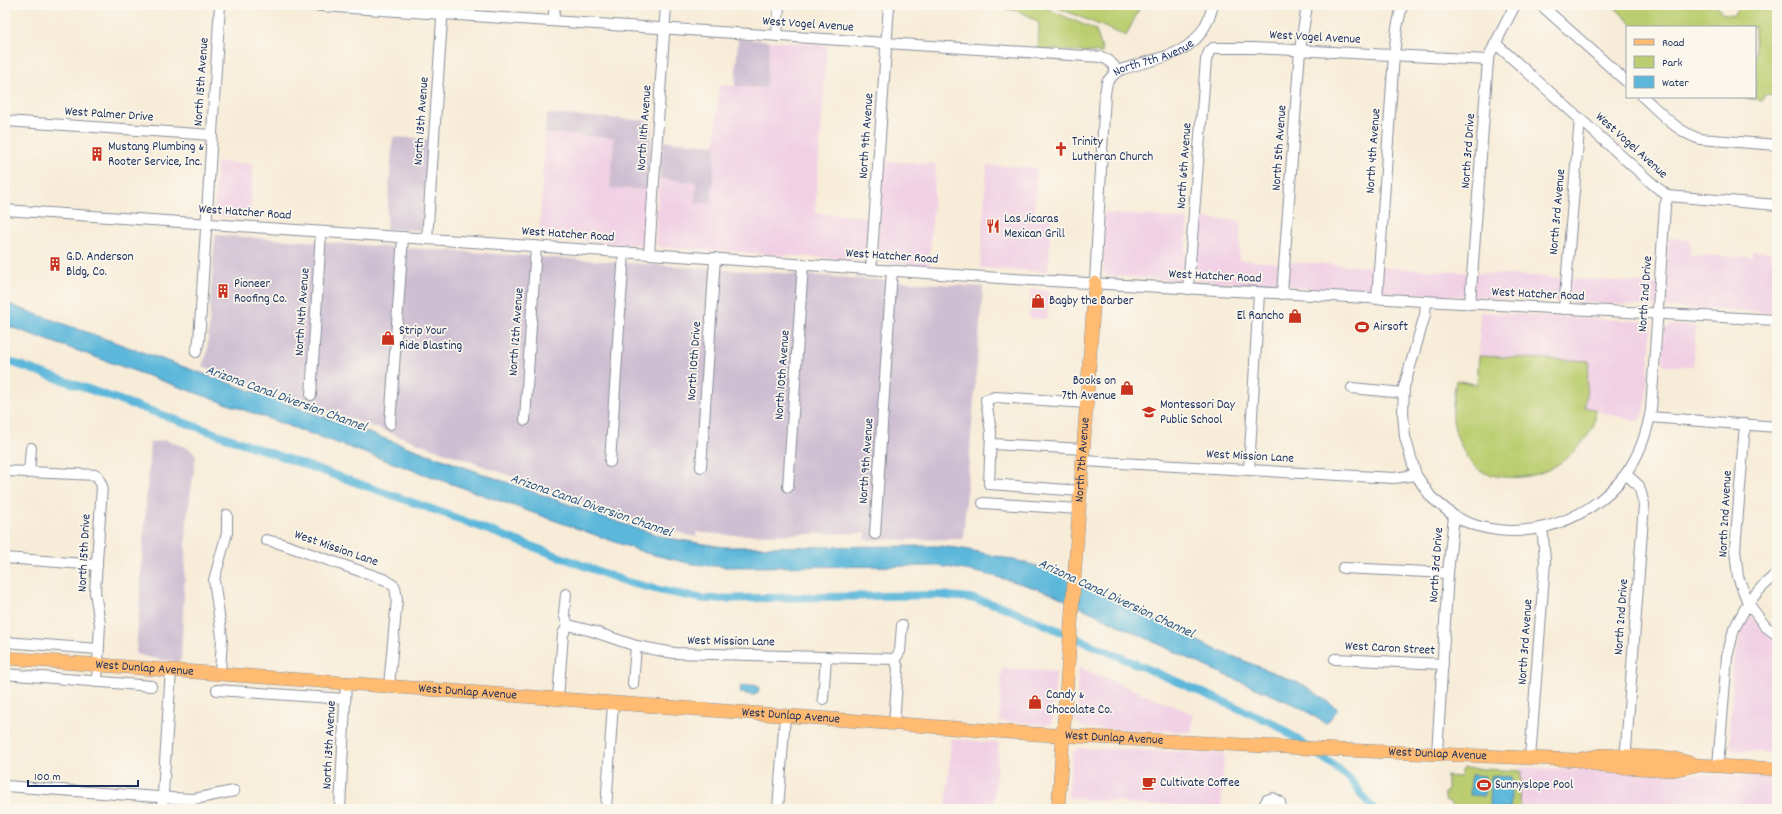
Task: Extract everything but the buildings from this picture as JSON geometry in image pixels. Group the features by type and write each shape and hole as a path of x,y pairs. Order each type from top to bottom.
{"main road":[{"name":"North 7th Avenue","path":"1058,809 1095,283"},
{"name":"West Dunlap Avenue","path":"5,658 1063,736 1577,760 1602,755 1624,762 1672,758 1697,765 1777,769"}],"street":[{"name":"North 15th Avenue","path":"196,352 199,340 220,5"},
{"name":"West Vogel Avenue","path":"306,5 443,9 553,21 1092,57 1114,74"},
{"path":"553,21 554,5"},
{"name":"North 11th Avenue","path":"649,254 666,5"},
{"path":"777,36 779,5"},
{"name":"North 9th Avenue","path":"871,269 889,5"},
{"name":"North 7th Avenue","path":"1095,283 1105,94 1107,82 1114,74 1130,66 1171,55 1186,48 1203,31 1213,5"},
{"name":"North 5th Avenue","path":"1282,294 1300,50 1307,5"},
{"name":"North 4th Avenue","path":"1377,299 1394,55 1397,28 1402,5"},
{"name":"North 3rd Drive","path":"1470,304 1488,60 1495,43 1515,5"},
{"path":"1541,5 1626,81"},
{"name":"North 13th Avenue","path":"427,239 443,9"},
{"name":"West Vogel Avenue","path":"1495,43 1668,196 1777,205"},
{"name":"West Vogel Avenue","path":"1213,48 1300,50 1488,60"},
{"name":"North 6th Avenue","path":"1188,289 1206,60 1209,52 1213,48"},
{"path":"1644,98 1671,122 1692,136 1700,139 1777,145"},
{"name":"North 3rd Avenue","path":"1564,309 1580,118"},
{"name":"West Palmer Drive","path":"5,121 212,134"},
{"name":"North 2nd Drive","path":"1650,417 1665,206 1668,196"},
{"name":"West Hatcher Road","path":"5,210 1188,289 1777,320"},
{"name":"North 14th Avenue","path":"311,395 321,232"},
{"path":"390,424 403,237"},
{"name":"North 12th Avenue","path":"525,420 536,246"},
{"path":"610,462 624,252"},
{"name":"North 10th Drive","path":"701,467 715,258"},
{"name":"North 10th Avenue","path":"788,488 804,264"},
{"name":"North 9th Avenue","path":"875,534 892,270"},
{"path":"1250,470 1259,293"},
{"name":"North 3rd Drive","path":"1426,302 1425,314 1403,393 1402,413 1405,438 1416,475 1431,497 1454,516 1448,573 1437,754"},
{"path":"1352,388 1403,393"},
{"path":"1081,491 989,484 992,444 986,400 995,397 1087,404"},
{"path":"1454,516 1477,527 1512,532 1540,528 1563,521 1590,507 1610,492 1626,474 1637,455 1645,436 1650,417 1777,427"},
{"name":"North 2nd Avenue","path":"1744,424 1735,550 1738,577 1748,603 1765,626 1777,635"},
{"name":"West Mission Lane","path":"992,444 1083,455 1250,470 1394,478 1416,475"},
{"path":"5,471 29,473 31,448"},
{"name":"North 15th Drive","path":"29,473 97,475 102,486 95,599 100,624 97,682"},
{"name":"North 2nd Drive","path":"1624,762 1644,504 1639,486 1626,474"},
{"path":"983,503 1079,509"},
{"path":"220,674 222,637 214,590 214,580 227,533 227,515"},
{"name":"North 3rd Avenue","path":"1530,758 1545,562 1540,528"},
{"name":"West Mission Lane","path":"266,540 279,543 386,580 396,587 397,599 389,686"},
{"path":"5,558 97,565"},
{"path":"1343,568 1448,573"},
{"path":"1718,766 1727,657 1734,628 1748,603 1777,573"},
{"path":"558,698 564,634 568,625 564,614 566,594"},
{"name":"West Mission Lane","path":"568,625 592,631 636,646 656,651 688,655 895,659"},
{"path":"894,724 898,668 895,659 900,651 902,625"},
{"name":"West Dunlap Avenue","path":"5,642 98,649"},
{"path":"633,684 636,646"},
{"path":"823,699 826,657"},
{"name":"West Caron Street","path":"1335,659 1443,664"},
{"path":"162,809 171,670"},
{"name":"West Dunlap Avenue","path":"5,674 151,686"},
{"name":"North 13th Avenue","path":"340,809 346,682"},
{"path":"217,690 345,699"},
{"path":"606,809 613,703"},
{"path":"778,809 785,716"},
{"path":"5,786 194,799 234,790"},
{"path":"1264,809 1264,805 1267,800 1273,798 1280,802 1281,809"}],"shaded area":[{"path":"738,39 770,41 766,88 735,86"},
{"path":"770,41 827,45 815,213 870,217 866,256 861,260 659,247 655,243 659,179 697,182 711,203 719,85 766,88"},
{"path":"547,114 652,121 648,190 610,188 614,138 545,133"},
{"path":"545,133 614,138 610,188 648,190 645,241 643,244 539,238"},
{"path":"393,137 429,139 423,226 418,230 386,229"},
{"path":"662,141 716,145 711,203 695,203 696,182 659,179"},
{"path":"883,161 936,164 929,266 882,262 878,260"},
{"path":"217,162 253,164 250,218 218,216 214,212"},
{"path":"987,165 1037,168 1034,218 1051,219 1048,272 980,268"},
{"path":"1104,213 1188,219 1184,275 1182,278 1177,280 1108,276 1105,274 1103,269"},
{"path":"1198,218 1241,221 1239,260 1279,263 1277,282 1270,286 1197,280 1194,275"},
{"path":"215,235 983,287 963,539 865,540 866,533 728,535 696,532 696,537 652,526 202,366 207,354"},
{"path":"1669,238 1691,240 1690,255 1752,257 1752,251 1771,252 1770,261 1777,261 1777,313 1292,287 1288,281 1289,262 1665,284"},
{"path":"1031,289 1049,291 1047,319 1029,318"},
{"path":"1480,312 1652,322 1645,408 1639,422 1585,408 1589,361 1479,356"},
{"path":"1670,325 1696,326 1693,367 1663,365 1664,329"},
{"path":"165,440 188,448 196,455 187,519 181,661 161,660 136,654 150,443"},
{"path":"1750,615 1768,636 1777,641 1777,753 1734,750 1730,745 1733,665 1742,630"},
{"path":"1079,667 1193,714 1192,732 1083,728 1075,720"},
{"path":"1002,668 1056,672 1053,718 1051,723 1046,725 999,721"},
{"path":"951,739 999,743 993,809 946,809"},
{"path":"1079,748 1224,754 1221,809 1179,807 1179,805 1157,804 1156,806 1125,804 1125,802 1068,798 1072,756 1073,752"},
{"path":"1521,767 1777,777 1777,809 1520,809"}],"green space":[{"path":"1007,5 1043,5 1048,9 1096,30 1102,53 1038,49 1039,23 1020,12 1006,9"},
{"path":"1051,5 1141,5 1126,36"},
{"path":"1612,5 1717,5 1721,13 1734,15 1741,5 1777,5 1777,96 1764,95 1763,100 1738,98 1756,98 1756,26 1634,26"},
{"path":"1479,356 1589,361 1585,407 1596,410 1594,425 1580,445 1564,460 1546,471 1537,474 1504,477 1485,473 1475,467 1467,458 1458,439 1454,426 1453,410 1456,380 1477,385"},
{"name":"Sunnyslope Pool","path":"1463,768 1521,771 1520,809 1454,809 1449,801 1446,802 1444,793 1447,792 1447,776 1460,777"}],"water":[{"path":"5,303 618,522 667,538 724,547 939,546 964,549 1023,562 1053,571 1210,647 1304,685 1338,709 1326,724 1300,707 1209,668 1053,594 1010,580 981,573 937,566 726,567 692,564 646,553 5,325"},
{"path":"755,685 759,688 758,693 754,695 740,693 741,686"},
{"path":"1471,775 1485,776 1484,796 1470,795"},
{"path":"1491,776 1512,777 1510,809 1490,809"}],"waterway":[{"path":"5,360 443,513 627,582 663,591 704,599 938,595 970,598 1004,607 1275,724 1333,765 1350,779 1373,809"}],"place":[{"name":"Trinity Lutheran Church","path":"1061,149"},
{"name":"Mustang Plumbing & Rooter Service, Inc.","path":"97,154"},
{"name":"Las Jicaras Mexican Grill","path":"993,226"},
{"name":"G.D. Anderson Bldg, Co.","path":"55,264"},
{"name":"Pioneer Roofing Co.","path":"223,291"},
{"name":"Bagby the Barber","path":"1038,301"},
{"name":"El Rancho","path":"1295,316"},
{"name":"Airsoft","path":"1362,327"},
{"name":"Strip Your Ride Blasting","path":"388,338"},
{"name":"Books on 7th Avenue","path":"1127,388"},
{"name":"Montessori Day Public School","path":"1149,412"},
{"name":"Candy & Chocolate Co.","path":"1035,702"},
{"name":"Cultivate Coffee","path":"1149,783"},
{"name":"Sunnyslope Pool","path":"1484,785"}],"water label":[{"name":"Arizona Canal Diversion Channel","path":"286,399"},
{"name":"Arizona Canal Diversion Channel","path":"591,506"},
{"name":"Arizona Canal Diversion Channel","path":"1116,599"}]}
